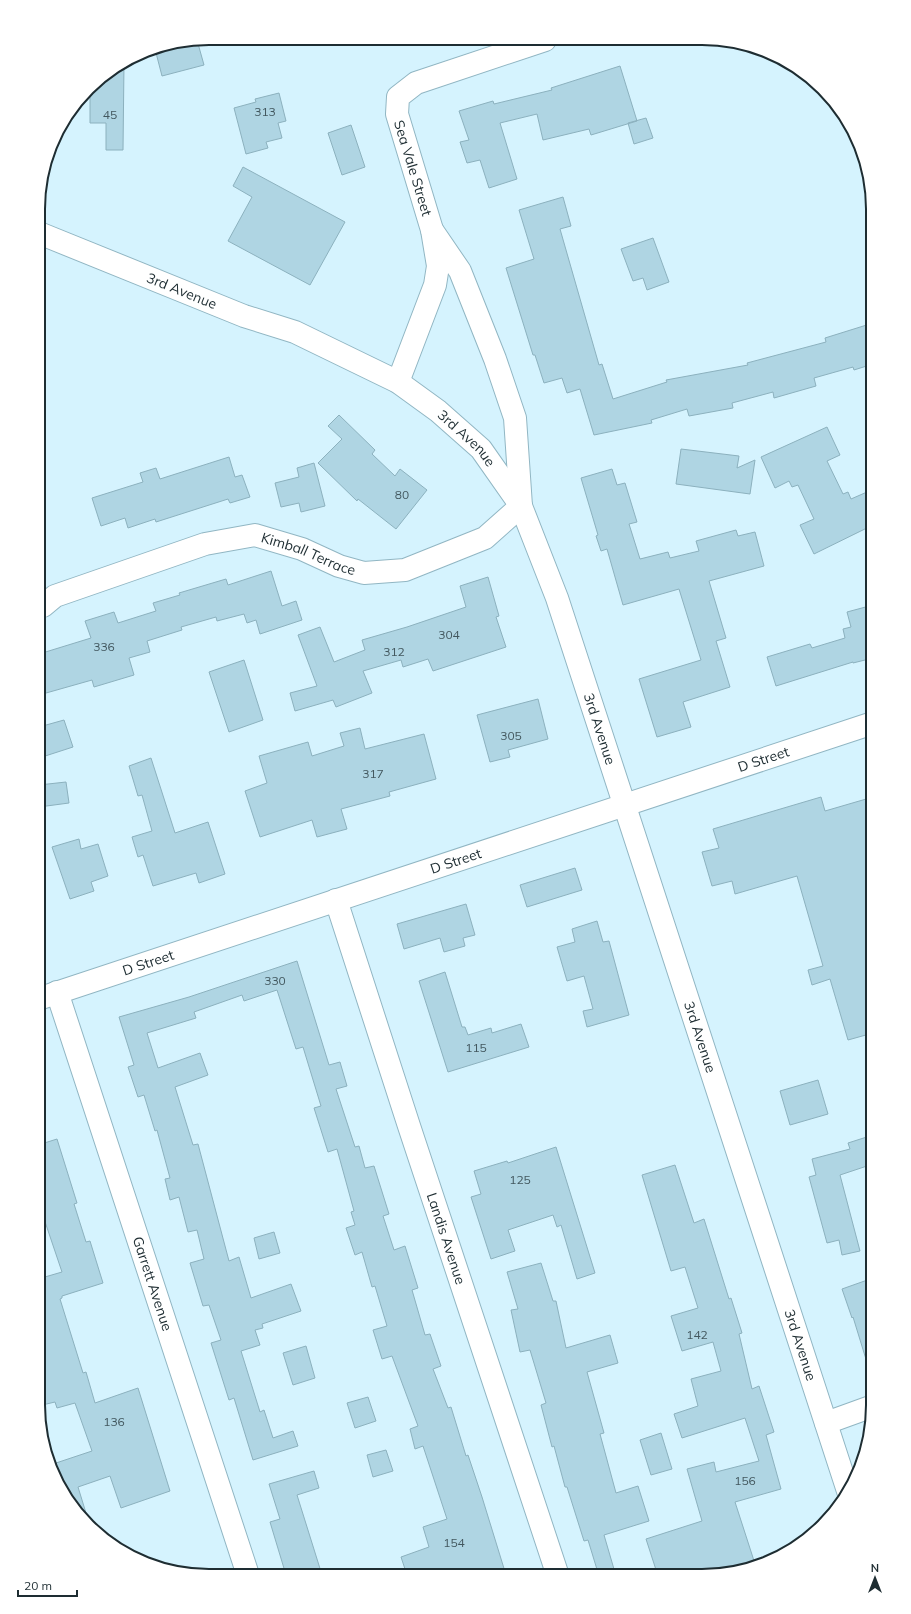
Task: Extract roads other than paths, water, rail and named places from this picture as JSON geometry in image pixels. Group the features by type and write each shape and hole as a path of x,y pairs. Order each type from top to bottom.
{"street":[{"name":"Sea Vale Street","path":"398,382 435,285 438,266 432,230 396,114 398,97 416,83 530,45"},
{"name":"Sea Vale Street","path":"432,230 460,271 495,360 515,418 521,506"},
{"name":"3rd Avenue","path":"45,235 244,316 295,332 398,382 438,411 481,449 521,506 557,598 846,1484"},
{"name":"Kimball Terrace","path":"45,604 55,596 205,544 255,535 302,549 339,566 364,572 405,570 485,538 521,506"},
{"name":"D Street","path":"48,996 866,725"},
{"name":"Landis Avenue","path":"336,900 556,1569"},
{"name":"Garrett Avenue","path":"48,996 246,1569"},
{"path":"826,1422 866,1408"}]}
